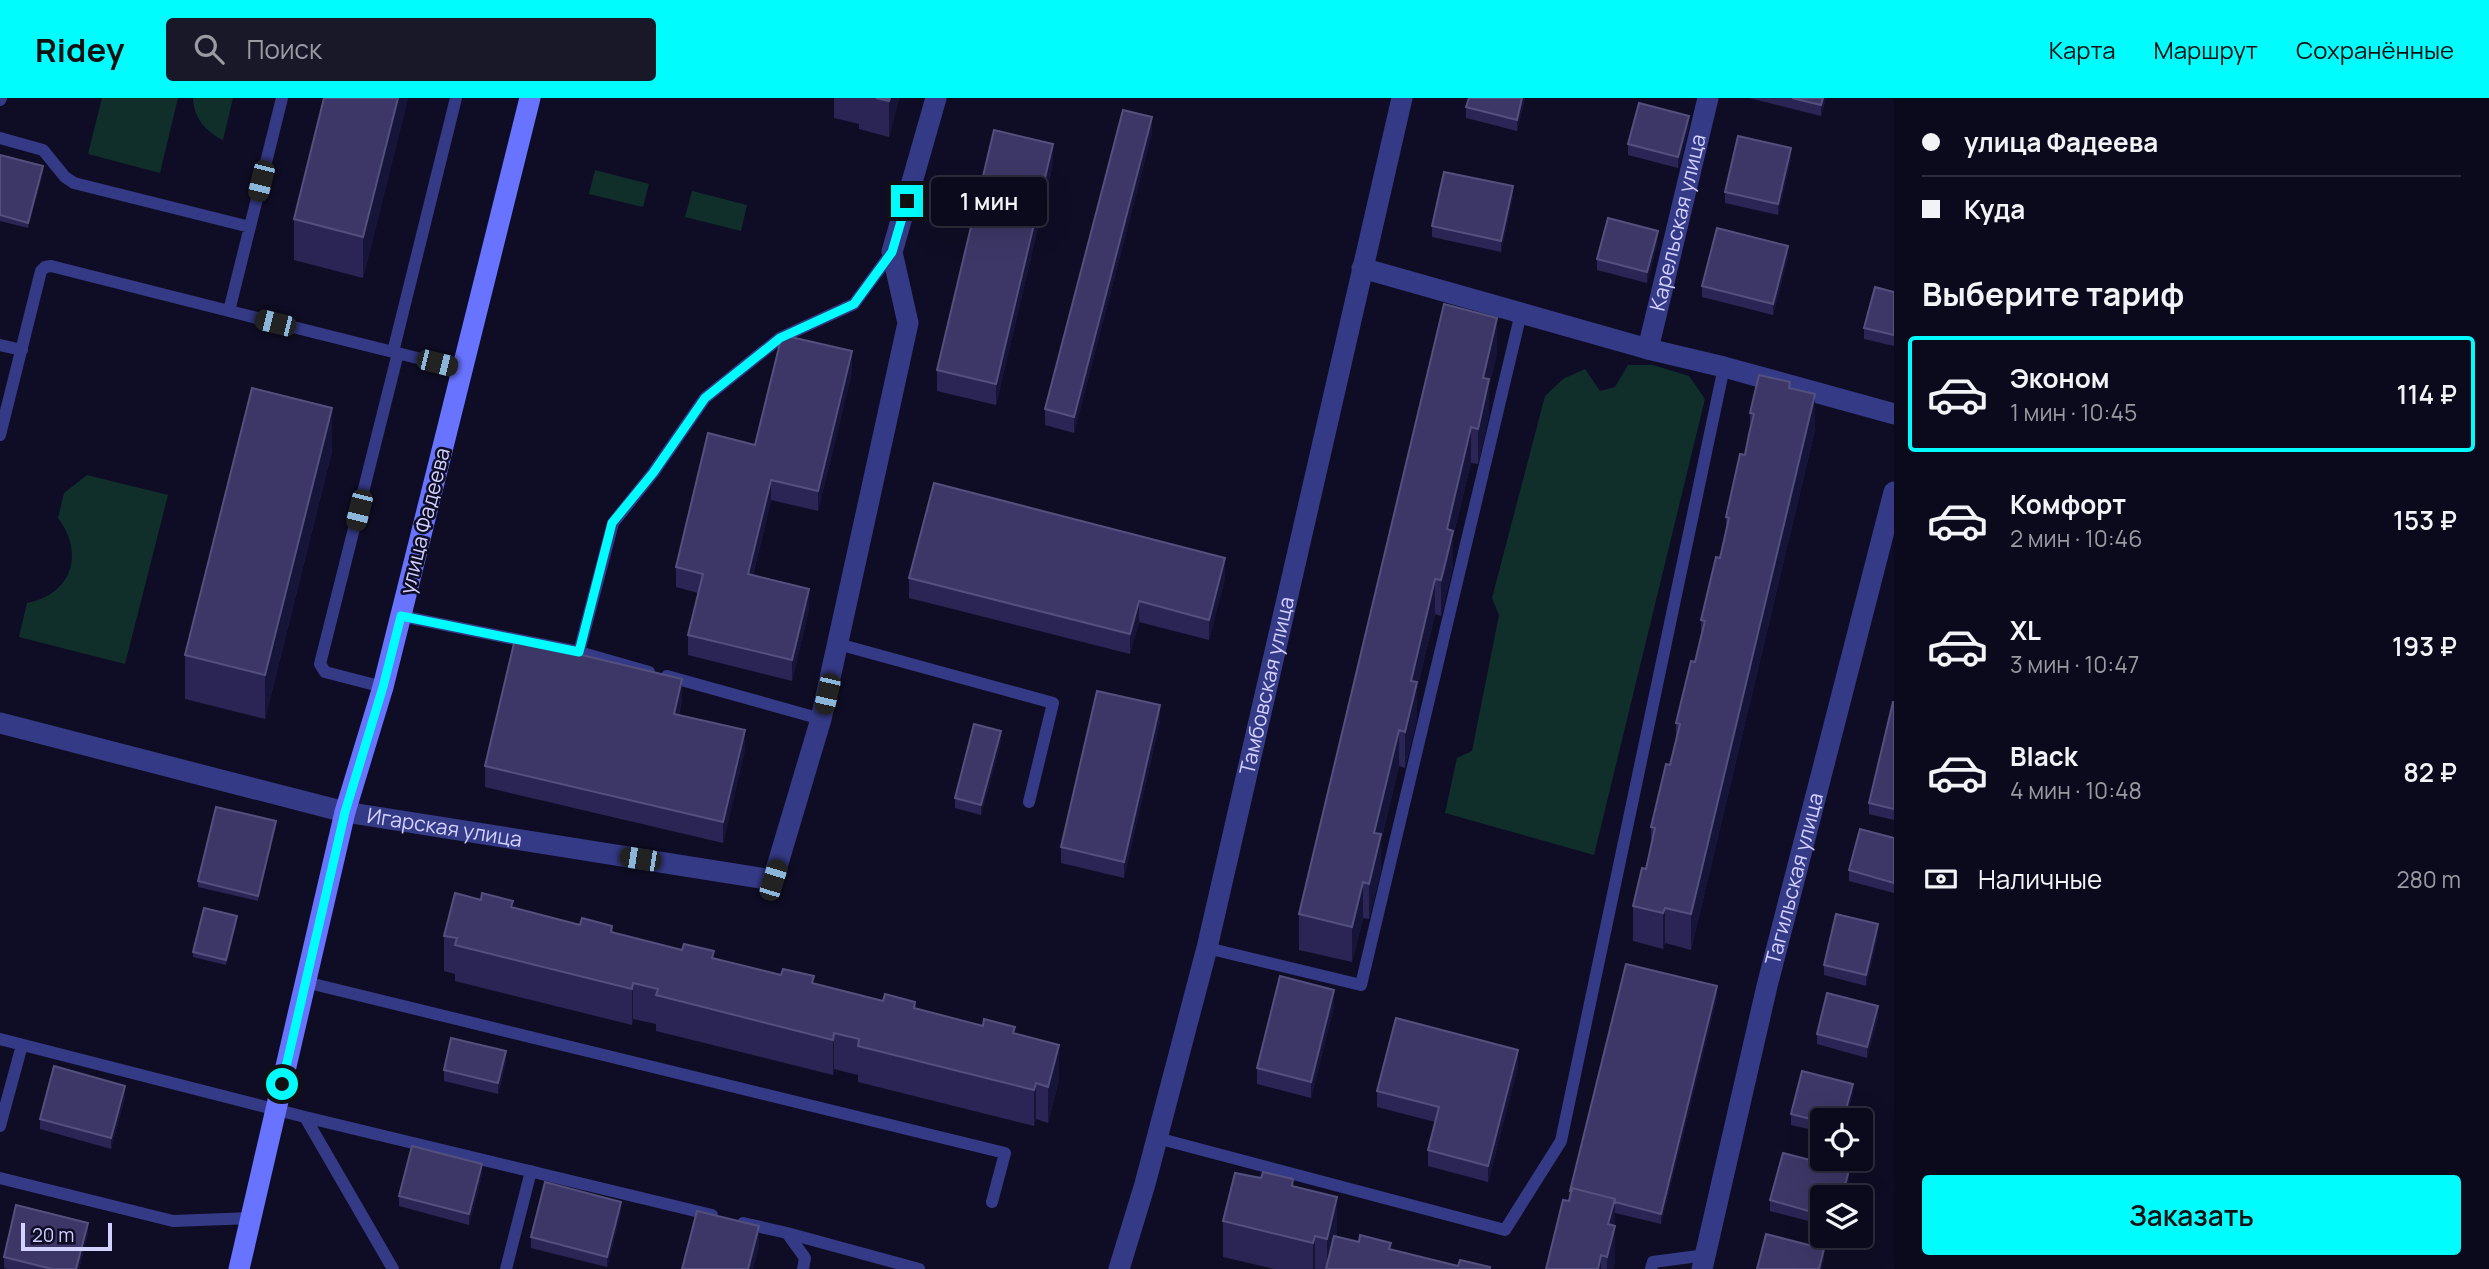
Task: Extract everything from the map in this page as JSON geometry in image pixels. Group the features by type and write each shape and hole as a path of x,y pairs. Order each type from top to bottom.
{"street":[{"name":"улица Фадеева","path":"239,1269 345,812 383,687 530,98"},
{"path":"821,719 908,323 892,252 936,98"},
{"name":"Тамбовская улица","path":"1119,1269 1207,948 1402,98"},
{"name":"Карельская улица","path":"1647,349 1708,98"},
{"path":"1362,268 1647,349 1724,367 1894,414"},
{"name":"Тагильская улица","path":"1704,1262 1767,986 1894,492"},
{"name":"Игарская улица","path":"0,723 345,812 773,880 821,719"}],"lane":[{"path":"229,311 282,98"},
{"path":"383,687 325,672 320,664 456,98"},
{"path":"0,138 43,150 65,177 74,183 250,227"},
{"path":"579,652 612,523 653,473 705,398 780,338 854,304 892,252"},
{"path":"0,432 41,271 51,266 462,369"},
{"path":"1207,948 1361,985 1521,313"},
{"path":"0,345 22,350"},
{"path":"1157,1138 1504,1230 1561,1142 1724,367"},
{"path":"401,616 579,652 821,719"},
{"path":"838,645 1053,703 1029,802"},
{"path":"305,982 1005,1153 992,1202"},
{"path":"0,1039 276,1110 720,1217"},
{"path":"0,1126 22,1045"},
{"path":"305,1117 393,1269"},
{"path":"506,1269 531,1171"},
{"path":"0,1178 173,1221 252,1218"},
{"path":"733,1220 919,1269"},
{"path":"787,1233 805,1258 803,1269"},
{"path":"1651,1269 1653,1262 1704,1262"}],"green space":[{"path":"102,98 178,98 160,173 88,154"},
{"path":"193,98 233,98 223,140 202,123"},
{"path":"595,170 649,184 643,207 589,194"},
{"path":"692,191 747,205 741,231 685,217"},
{"path":"1628,365 1653,365 1689,376 1705,399 1594,855 1445,813 1457,758 1472,751 1499,615 1492,598 1545,396 1563,379 1585,369 1600,391 1615,387"},
{"path":"87,475 168,495 125,664 19,637 27,603 55,591 70,571 71,545 58,518 64,493"}],"building":[{"path":"324,98 398,98 363,237 294,219"},
{"path":"1469,98 1522,98 1517,120 1466,107"},
{"path":"1792,98 1823,98 1821,105"},
{"path":"1639,103 1689,116 1678,157 1628,144"},
{"path":"1123,110 1152,117 1074,417 1045,409"},
{"path":"994,130 1053,144 996,384 937,370"},
{"path":"1738,136 1791,148 1778,204 1725,192"},
{"path":"0,155 43,166 28,223 0,215"},
{"path":"1444,172 1513,186 1501,241 1432,226"},
{"path":"1608,218 1658,231 1647,272 1597,259"},
{"path":"1717,228 1788,246 1773,304 1702,286"},
{"path":"1875,287 1894,292 1894,335 1864,328"},
{"path":"1444,304 1497,318 1483,378 1489,379 1478,429 1471,427 1447,529 1453,531 1441,580 1435,579 1411,681 1417,682 1405,732 1399,730 1374,833 1381,834 1369,884 1363,882 1352,927 1299,914"},
{"path":"782,335 852,351 818,491 771,480 748,574 809,589 792,660 688,635 703,574 676,567 708,433 755,445"},
{"path":"1759,375 1790,382 1789,388 1815,394 1691,914 1665,908 1663,913 1633,906 1642,868 1646,869 1655,828 1651,827 1666,764 1670,765 1680,724 1676,723 1691,661 1695,662 1705,621 1701,620 1716,557 1720,558 1740,454 1745,455 1754,414 1750,413"},
{"path":"252,388 332,408 265,675 185,655"},
{"path":"934,483 1225,558 1209,620 1139,601 1130,634 909,578"},
{"path":"515,639 682,679 674,714 745,730 723,822 485,766"},
{"path":"1097,691 1160,705 1124,862 1061,847"},
{"path":"1894,702 1894,809 1869,803"},
{"path":"974,724 1001,731 981,805 955,798"},
{"path":"216,807 276,821 258,896 198,881"},
{"path":"1860,829 1894,838 1894,883 1849,870"},
{"path":"455,893 481,900 482,893 513,901 511,907 580,925 582,918 612,926 611,932 682,950 684,944 714,951 712,958 781,975 783,969 814,976 812,983 883,1001 885,994 915,1002 914,1008 983,1026 984,1019 1015,1027 1013,1033 1059,1045 1048,1087 1036,1083 1034,1090 858,1046 859,1039 834,1033 833,1040 656,995 658,989 633,983 632,989 455,945 457,938 444,936"},
{"path":"204,908 237,916 226,960 193,952"},
{"path":"1836,914 1878,924 1866,975 1824,965"},
{"path":"1626,964 1717,986 1661,1214 1615,1202 1615,1199 1572,1188 1570,1191"},
{"path":"1280,976 1334,990 1311,1082 1257,1068"},
{"path":"1827,993 1878,1006 1867,1047 1817,1034"},
{"path":"1396,1018 1518,1050 1488,1166 1428,1150 1439,1107 1377,1091"},
{"path":"451,1038 506,1051 498,1083 444,1070"},
{"path":"54,1066 125,1086 111,1138 40,1119"},
{"path":"1802,1071 1853,1084 1846,1108 1810,1108 1810,1119 1791,1114"},
{"path":"412,1146 482,1164 469,1214 399,1196"},
{"path":"1783,1153 1810,1160 1810,1171 1849,1171 1845,1185 1810,1185 1810,1211 1770,1200"},
{"path":"1263,1172 1293,1179 1292,1186 1337,1197 1327,1239 1315,1236 1313,1243 1223,1221 1235,1173 1261,1178"},
{"path":"545,1182 621,1202 607,1257 531,1237"},
{"path":"1572,1188 1615,1199 1608,1224 1615,1226 1607,1257 1601,1255 1598,1269 1546,1269 1563,1200 1569,1201"},
{"path":"16,1205 88,1223 76,1269 52,1269 4,1257"},
{"path":"697,1211 759,1226 748,1269 682,1269"},
{"path":"1766,1234 1810,1245 1810,1248 1824,1249 1819,1269 1757,1269"},
{"path":"1360,1235 1391,1243 1389,1249 1458,1266 1460,1260 1490,1269 1326,1269 1334,1236 1359,1242"}],"route":[{"path":"282,1084 345,812 383,687 401,616 579,652 612,523 653,473 705,398 780,338 854,304 892,252 907,201"}]}
